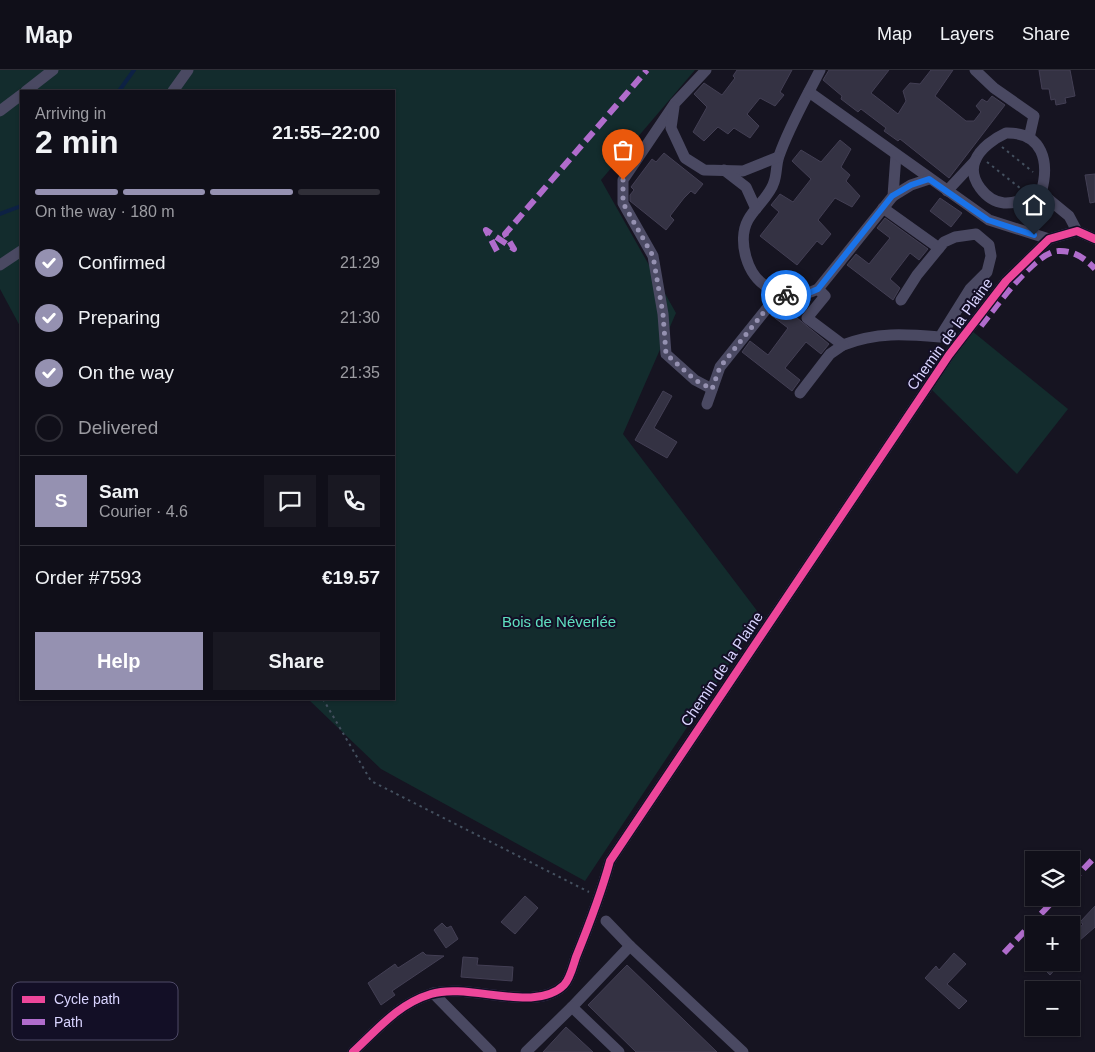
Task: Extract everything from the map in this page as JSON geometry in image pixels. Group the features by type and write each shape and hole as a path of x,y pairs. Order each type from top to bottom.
{"street":[{"path":"27,90 54,70"},
{"path":"174,90 188,70"},
{"path":"706,70 675,103 623,180 623,203 653,256 663,314 666,354 695,380 712,389"},
{"path":"820,70 778,157 774,183 747,221 744,239 750,269 760,283 788,296 804,295 818,289 892,196 911,185 929,179"},
{"path":"975,70 994,88 1034,116 1029,138"},
{"path":"809,92 988,220 1049,240"},
{"path":"0,111 20,96"},
{"path":"675,103 671,128 685,158 704,170 743,171 778,157"},
{"path":"947,191 992,140 1006,133 1017,133 1029,138 1042,152 1044,180 1036,195 1004,203 986,196 975,175 977,158"},
{"path":"892,196 896,155"},
{"path":"724,170 746,187 756,209"},
{"path":"1036,195 1069,216 1078,231 1095,239"},
{"path":"883,208 939,248"},
{"name":"Chemin de la Plaine","path":"354,1052 403,1006 433,993 460,991 535,998 553,994 566,984 600,898 610,861 949,355 1006,281 1049,240 1078,231"},
{"path":"800,393 830,354 842,345 866,336 896,334 940,337 970,289 987,272 990,250 986,241 976,234 955,237 939,248 910,283 901,300"},
{"path":"0,265 20,253"},
{"path":"818,289 825,296 807,318 842,345"},
{"path":"706,404 720,367 780,292"},
{"path":"606,921 630,946 744,1052"},
{"path":"526,1052 630,946"},
{"path":"433,993 491,1052"},
{"path":"572,1007 619,1052"}],"path":[{"path":"992,140 1044,180"},
{"path":"977,158 1036,195"},
{"path":"324,700 371,781 600,898"}],"green space":[{"name":"Bois de Néverlée","path":"0,70 695,70 601,180 676,313 623,434 761,616 585,881 381,769 309,700 395,700 395,90 20,90 20,326 0,289"},
{"path":"972,331 1068,409 1017,474 930,388"}],"building":[{"path":"737,70 792,70 780,92 784,95 775,106 760,98 747,114 759,126 750,138 734,128 728,134 718,127 704,141 693,132 707,107 694,94 704,83 722,95 735,78 733,76"},
{"path":"829,70 889,70 871,93 898,114 906,101 903,91 910,83 920,84 931,70 953,70 935,96 966,121 974,121 981,112 976,106 982,99 987,102 992,96 1005,105 949,178 900,139 898,141 884,131 886,128 861,109 858,112 841,99 842,96 823,80"},
{"path":"1039,70 1070,70 1075,96 1065,98 1066,103 1056,105 1055,99 1051,100 1049,89 1042,89"},
{"path":"840,140 851,149 841,167 850,175 846,181 860,196 852,207 835,198 818,220 831,234 822,245 817,241 797,265 760,236 779,212 771,205 780,194 793,202 811,179 792,161 801,150 821,162"},
{"path":"664,153 703,184 695,194 691,191 684,198 670,216 674,220 666,230 630,201 630,195 634,190 631,187 652,159 656,162"},
{"path":"1095,174 1095,202 1090,203 1085,175"},
{"path":"940,198 962,213 951,227 930,211"},
{"path":"885,218 928,249 919,260 910,253 890,279 900,288 893,300 847,265 856,254 869,264 890,238 877,228"},
{"path":"780,304 829,344 821,354 806,342 785,368 800,380 792,391 742,352 750,341 768,355 788,328 771,315"},
{"path":"663,391 672,396 654,428 677,442 667,458 635,440"},
{"path":"525,896 538,908 515,934 501,922"},
{"path":"1095,906 1095,927 1080,940 1080,928 1083,924 1080,922"},
{"path":"442,923 447,928 451,926 458,939 446,948 434,930"},
{"path":"423,952 426,955 444,956 392,991 395,995 381,1005 368,983 395,964 398,968"},
{"path":"954,953 966,964 947,984 967,1001 959,1009 925,978 936,966 939,970"},
{"path":"463,957 478,958 477,965 513,967 512,981 461,977"},
{"path":"627,965 717,1052 636,1052 588,1005"},
{"path":"566,1027 593,1052 543,1052"}],"waterway":[{"path":"120,90 134,70"},
{"path":"0,214 20,206"}],"marked path":[{"path":"497,251 486,230 514,249 505,234 647,70"},
{"path":"981,326 1027,270 1049,254 1058,251 1074,253 1087,261 1095,269"},
{"path":"1080,873 1095,857"},
{"path":"1004,953 1048,906"}],"cycle path":[{"path":"353,1052 398,1011 419,998 431,994 446,991 536,997 552,993 564,985 570,976 610,861 949,355 1006,281 1049,239 1077,231 1095,239"}],"way so far":[{"path":"623,180 623,203 653,256 663,314 666,354 695,380 712,389 720,367 780,292 786,295"}],"route":[{"path":"786,295 804,295 818,289 892,196 911,185 929,179 988,220 1034,235"}]}
